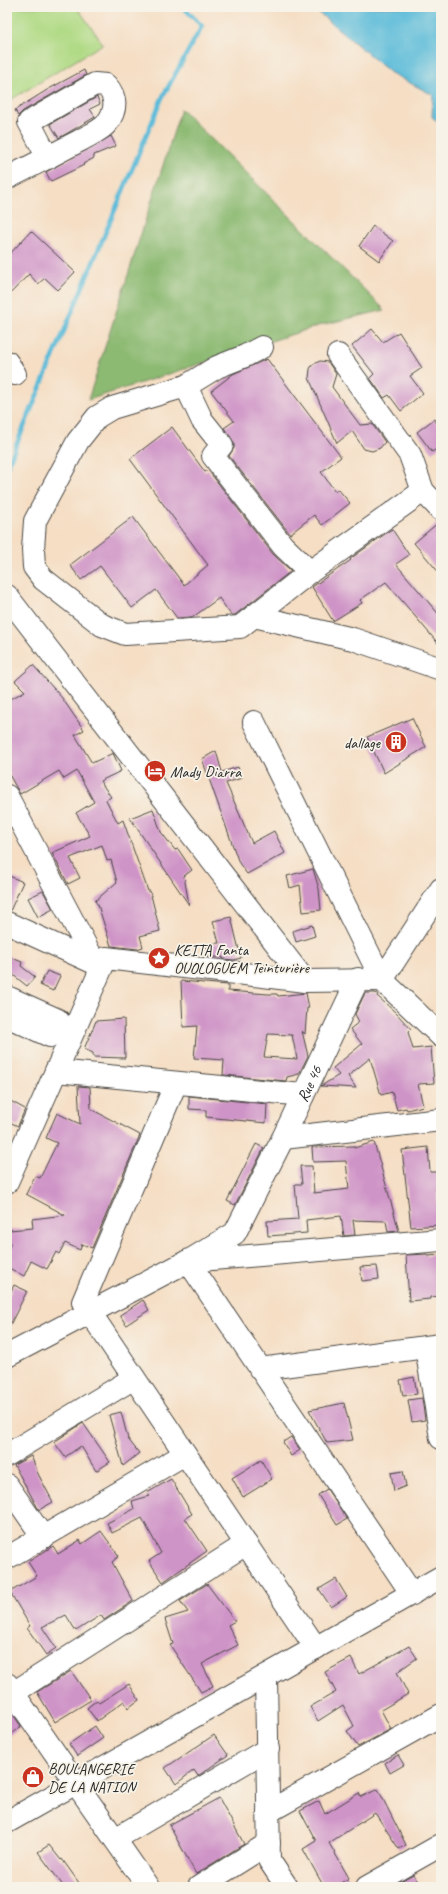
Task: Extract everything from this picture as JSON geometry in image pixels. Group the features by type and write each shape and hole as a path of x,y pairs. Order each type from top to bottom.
{"street":[{"path":"7,178 48,158"},
{"path":"7,185 7,190"},
{"path":"262,347 245,356 217,367 186,386 112,408 97,417 78,441 35,521 33,549 34,567 43,579 102,625 125,634 240,627 310,572 423,491"},
{"path":"338,355 410,455 423,491 441,510"},
{"path":"186,386 202,420 222,445 214,456 283,546 310,572"},
{"path":"7,596 304,981"},
{"path":"254,616 353,639 441,668"},
{"path":"254,722 382,980 441,1036"},
{"path":"7,796 99,965"},
{"path":"382,980 441,889"},
{"path":"7,922 99,965"},
{"path":"7,1182 56,1071 99,965 106,958 304,981 358,979 382,980"},
{"name":"Rue 46","path":"7,1356 188,1261 235,1232 283,1138 358,979"},
{"path":"7,997 58,1020 50,1036 7,1016"},
{"path":"56,1071 303,1095"},
{"path":"176,1082 83,1302 316,1648"},
{"path":"283,1138 441,1120"},
{"path":"412,1594 188,1261 441,1240"},
{"path":"260,1369 434,1346 441,1438"},
{"path":"7,1455 134,1378"},
{"path":"7,1558 185,1454"},
{"path":"7,1485 43,1537"},
{"path":"148,1887 10,1688 246,1544"},
{"path":"7,1822 441,1577"},
{"path":"266,1676 269,1860 287,1887"},
{"path":"268,1812 441,1715"},
{"path":"115,1839 268,1749"},
{"path":"199,1887 269,1844"},
{"path":"367,1887 441,1845"}],"green space":[{"path":"7,7 77,7 103,44 7,102"},
{"path":"181,109 385,310 321,325 88,400"}],"water":[{"path":"312,7 441,7 441,124 432,117 433,95 391,73"}],"building":[{"path":"84,70 86,75 23,111 18,116 15,110 47,90"},
{"path":"97,97 100,104 90,109 95,117 59,138 50,124"},
{"path":"111,136 116,146 94,155 94,158 83,164 84,165 51,181 46,172"},
{"path":"373,226 393,241 379,261 359,246"},
{"path":"31,231 75,272 58,290 45,278 38,284 29,274 7,297 7,257"},
{"path":"372,329 383,342 399,332 422,368 410,376 423,393 401,411 389,395 384,398 370,378 374,374 352,346"},
{"path":"267,359 341,457 321,472 335,491 338,489 350,503 322,525 314,515 290,534 229,456 234,448 234,443 224,428 234,421 211,391 233,374"},
{"path":"320,361 328,362 336,374 332,387 360,425 372,424 385,442 380,448 372,451 364,449 352,431 337,443 309,378 312,365"},
{"path":"434,419 441,429 441,446 432,452 417,432"},
{"path":"172,427 205,472 208,470 273,554 291,571 235,615 231,615 219,598 193,617 177,618 156,590 132,608 100,566 81,580 70,565 133,517 184,585 208,565 130,459"},
{"path":"439,522 441,522 441,575 414,543"},
{"path":"392,529 409,555 396,564 441,617 441,647 386,582 360,600 362,603 333,621 312,587"},
{"path":"33,665 62,698 84,730 75,735 92,763 113,753 121,771 100,781 111,797 106,800 118,823 123,820 148,891 150,891 160,931 140,936 143,947 137,949 111,946 98,905 95,901 117,882 111,860 107,861 102,845 70,858 80,878 68,884 52,853 90,836 76,813 94,802 77,771 64,779 59,771 20,794 7,771 7,701 25,691 15,681"},
{"name":"dallage","path":"412,718 426,747 384,773 367,737"},
{"path":"216,751 222,772 238,767 242,778 226,783 252,843 274,831 285,853 247,874 239,863 202,759"},
{"path":"153,809 161,832 175,850 178,849 192,870 184,876 189,905 130,818"},
{"path":"313,869 319,889 321,910 303,912 300,885 290,888 287,876"},
{"path":"7,875 23,882 10,911 7,911"},
{"path":"43,891 53,909 38,917 28,898"},
{"path":"231,917 241,958 234,960 223,959 223,957 208,957 206,944 219,943 213,921"},
{"path":"312,925 315,936 296,942 293,931"},
{"path":"7,956 22,962 21,966 35,977 27,986 7,970"},
{"path":"47,971 60,976 53,991 40,985"},
{"path":"181,981 228,985 228,991 277,994 278,996 306,993 309,1008 307,1008 305,1034 302,1031 308,1056 299,1074 287,1077 286,1081 223,1075 224,1060 194,1058 197,1026 183,1027","holes":["268,1034 292,1035 297,1059 264,1057"]},
{"path":"365,993 378,994 377,996 411,1029 408,1032 413,1049 431,1047 434,1083 418,1084 423,1106 407,1110 406,1108 397,1110 392,1092 381,1095 370,1058 348,1076 356,1088 321,1086 339,1075 333,1068 362,1044 350,1029 359,1022 355,1014"},
{"path":"124,1019 125,1058 93,1057 93,1053 84,1049 96,1021"},
{"path":"78,1086 90,1087 91,1109 140,1135 92,1248 82,1244 80,1250 65,1243 59,1254 56,1252 47,1269 31,1261 24,1276 7,1267 7,1251 10,1245 9,1230 33,1228 32,1219 65,1215 26,1194 35,1176 40,1178 57,1143 46,1138 57,1113 80,1124"},
{"path":"189,1096 267,1104 266,1123 206,1117 206,1110 189,1109"},
{"path":"7,1099 25,1109 18,1126 7,1121"},
{"path":"374,1142 399,1231 388,1232 386,1221 353,1220 355,1235 344,1236 341,1216 306,1220 307,1233 268,1236 267,1221 298,1219 295,1184 302,1184 300,1166 312,1166 314,1193 349,1189 346,1161 313,1162 312,1147 354,1146 354,1148"},
{"path":"256,1144 264,1148 235,1205 227,1201"},
{"path":"428,1147 430,1172 441,1172 441,1193 437,1193 440,1225 411,1227 402,1150"},
{"path":"427,1254 427,1256 441,1255 441,1296 430,1297 430,1299 409,1301 406,1255"},
{"path":"377,1266 379,1279 362,1281 360,1267"},
{"path":"14,1285 27,1291 7,1331 7,1299"},
{"path":"143,1300 149,1310 126,1325 120,1315"},
{"path":"414,1377 417,1394 403,1396 400,1380"},
{"path":"422,1398 425,1420 412,1422 408,1400"},
{"path":"344,1403 353,1440 327,1443 309,1410"},
{"path":"121,1412 128,1439 139,1453 123,1466 109,1415"},
{"path":"83,1423 110,1462 96,1471 81,1446 65,1457 54,1442"},
{"path":"291,1437 300,1450 291,1456 283,1442"},
{"path":"31,1456 36,1470 53,1502 39,1510 14,1465"},
{"path":"261,1460 272,1479 243,1497 232,1478"},
{"path":"403,1471 406,1486 394,1491 391,1473"},
{"path":"171,1479 192,1514 185,1518 207,1551 163,1582 149,1561 161,1553 142,1518 112,1533 107,1523 134,1509 132,1501 149,1496 147,1493"},
{"path":"327,1489 347,1519 337,1525 318,1495"},
{"path":"101,1531 119,1556 112,1562 133,1601 104,1620 101,1615 76,1631 66,1615 42,1627 56,1648 46,1655 27,1628 30,1626 10,1592 37,1576 28,1562 53,1546 58,1554 80,1540 82,1544"},
{"path":"336,1579 347,1597 331,1607 319,1589"},
{"path":"207,1584 235,1621 228,1625 238,1645 202,1664 213,1686 201,1692 170,1645 173,1644 165,1619 188,1612 180,1601"},
{"path":"409,1646 417,1658 397,1672 408,1694 381,1710 391,1729 358,1747 347,1731 354,1726 343,1705 318,1721 310,1707 336,1692 325,1672 351,1658 359,1674"},
{"path":"71,1671 91,1700 55,1722 37,1692"},
{"path":"129,1684 139,1700 128,1708 124,1701 97,1721 87,1708 97,1700 99,1703"},
{"path":"7,1706 21,1726 7,1737"},
{"path":"95,1726 103,1738 77,1756 69,1744"},
{"path":"214,1735 228,1755 198,1776 194,1770 176,1784 165,1768"},
{"path":"398,1755 404,1765 390,1773 385,1763"},
{"path":"378,1789 406,1845 399,1849 375,1813 329,1843 349,1878 334,1887 324,1887 303,1849 316,1841 300,1811 319,1801 325,1814 359,1793 361,1797"},
{"path":"219,1798 244,1844 196,1874 169,1825"},
{"path":"49,1845 61,1860 62,1859 82,1887 64,1887 38,1852"},
{"path":"413,1875 422,1887 392,1887"}],"waterway":[{"path":"7,467 162,98 202,26 183,7"}],"place":[{"name":"dallage","path":"396,742"},
{"name":"Mady Diarra","path":"155,771"},
{"name":"KEITA Fanta OUOLOGUEM Teinturière","path":"159,958"},
{"name":"BOULANGERIE DE LA NATION","path":"33,1777"}]}
